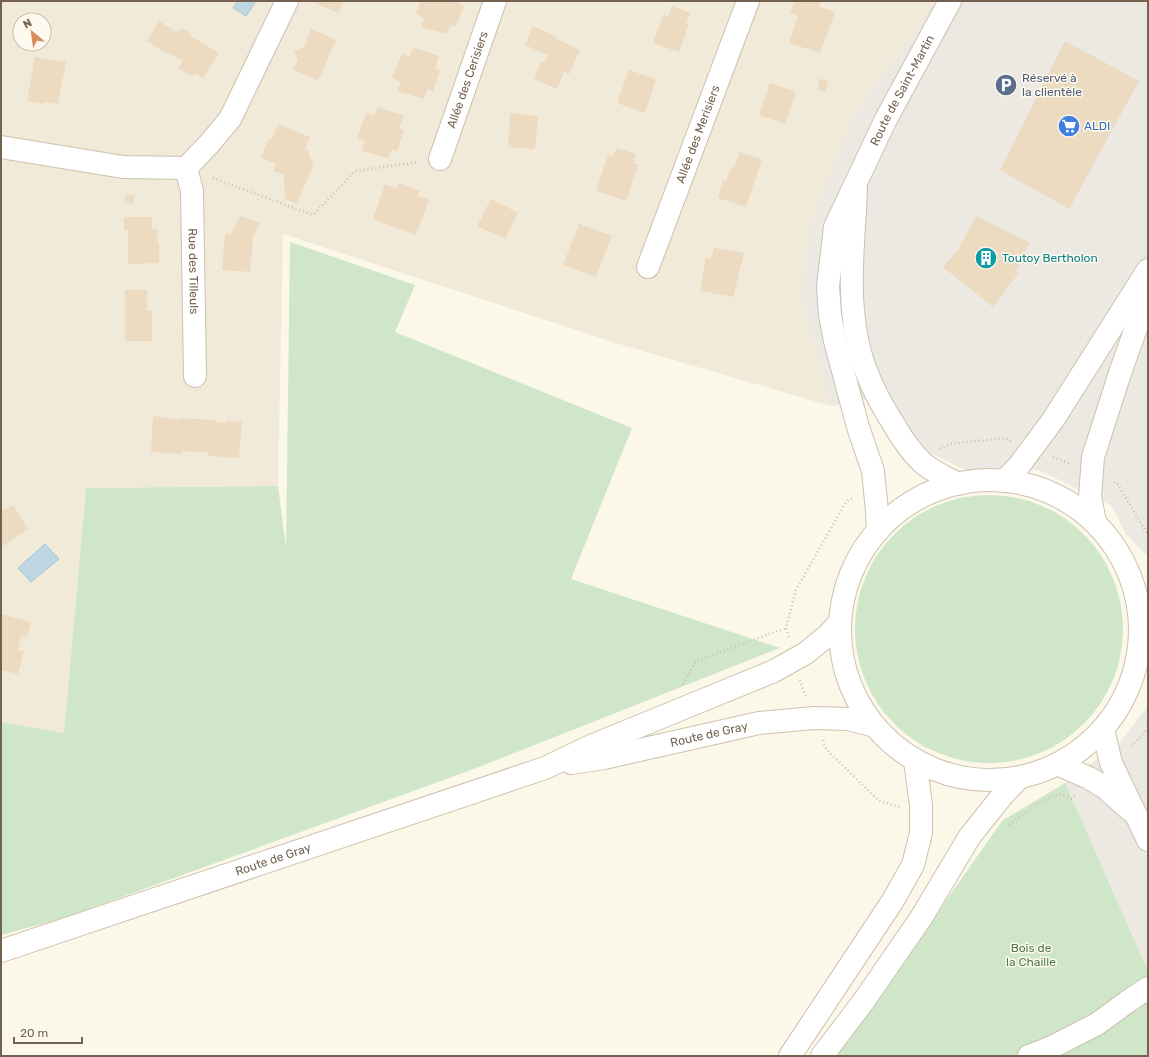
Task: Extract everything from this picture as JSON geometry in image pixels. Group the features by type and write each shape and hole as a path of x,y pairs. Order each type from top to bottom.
{"main road":[{"path":"1,147 123,167 186,168 230,119 287,1"},
{"name":"Allée des Cerisiers","path":"440,159 495,1"},
{"name":"Allée des Merisiers","path":"648,267 748,1"},
{"name":"Route de Saint-Martin","path":"878,531 873,471 858,427 835,341 830,315 830,264 834,227 886,119 950,1"},
{"name":"Rue des Tilleuls","path":"186,168 192,191 195,376"},
{"path":"856,181 852,278 853,305 857,340 868,376 882,406 899,434 925,464 958,484"},
{"path":"1004,481 1018,467 1053,420 1148,270"},
{"path":"1095,522 1090,497 1093,457 1121,370 1148,295"},
{"path":"981,481 1004,481 1021,483 1053,494 1095,522 1113,543 1126,566 1134,585 1138,603 1140,642 1137,661 1140,675 1103,729 1074,755 1039,772 1020,777 999,780 977,780 948,774 915,760 887,739 875,726 861,706 848,677 842,653 840,622 842,605 852,573 867,544 897,513 932,492 958,484 981,481"},
{"path":"1126,566 1148,576"},
{"name":"Route de Gray","path":"1,951 545,768 591,746 774,671 806,653 827,636 840,622"},
{"name":"Route de Gray","path":"545,768 604,758 759,723 814,718 848,719 875,726"},
{"path":"1103,729 1111,763 1148,840"},
{"path":"790,1056 892,902 913,866 921,833 918,775 915,760"},
{"path":"1057,764 1092,780 1136,814"},
{"path":"822,1056 863,1002 921,918 970,836 1002,796 1020,777"},
{"path":"1029,1056 1050,1048 1097,1024 1148,988"}],"path":[{"path":"186,168 313,215 355,170 440,159"},
{"path":"920,459 950,444 1005,438 1117,483 1148,535"},
{"path":"874,485 846,502 796,590 786,628 802,688 826,749 879,801 921,814"},
{"path":"672,712 681,687 696,661 786,628"},
{"path":"979,825 1006,827 1039,803 1059,794 1072,799 1092,780"}],"shaded area":[{"path":"1,1 935,1 850,121 801,301 831,406 619,344 283,234 278,486 86,488 64,733 1,722"},
{"path":"935,1 1148,1 1148,557 1126,534 1112,506 1039,470 970,472 920,448 888,394 831,406 801,301 809,230 850,121"},
{"path":"1148,706 1148,971 1065,783 1120,742"}],"green space":[{"path":"290,242 415,285 395,332 632,428 571,579 780,648 471,770 64,918 1,935 1,722 64,733 86,488 278,486 286,548"},
{"path":"989,495 1028,501 1052,511 1084,534 1107,566 1117,590 1123,629 1117,668 1107,692 1084,724 1052,747 1028,757 989,763 950,757 926,747 894,724 871,692 861,668 855,629 861,590 871,566 894,534 926,511 950,501"},
{"name":"Bois de la Chaille","path":"1065,783 1148,971 1148,1056 837,1056 1002,821"}],"water":[{"path":"238,1 256,1 246,16 233,8"},
{"path":"45,544 59,559 31,582 18,568"}],"building":[{"path":"315,1 344,1 338,13 315,3"},
{"path":"421,1 460,1 459,4 464,6 456,27 451,25 447,34 421,27 424,18 416,14"},
{"path":"795,1 821,1 819,7 835,12 820,53 789,43 798,16 790,13"},
{"path":"672,6 690,13 686,23 689,24 679,52 653,43 663,15 668,16"},
{"path":"159,21 178,33 181,28 219,53 203,78 194,73 192,77 178,68 183,61 167,52 166,53 147,41"},
{"path":"533,26 580,50 569,74 564,72 557,89 534,79 541,61 544,63 548,55 525,45"},
{"path":"311,29 336,40 318,81 293,70 298,60 294,51 304,47"},
{"name":"ALDI","path":"1065,41 1139,81 1069,209 1000,170"},
{"path":"413,47 439,56 435,68 440,70 433,91 427,89 424,99 397,91 401,82 392,78 402,53 410,57"},
{"path":"35,57 66,62 58,104 44,102 44,104 27,101"},
{"path":"629,70 656,79 645,113 617,103"},
{"path":"819,79 828,80 826,91 817,90"},
{"path":"770,83 796,92 785,124 759,115"},
{"path":"378,107 404,116 399,128 404,130 397,151 392,149 388,158 362,151 365,141 357,138 366,113 374,116"},
{"path":"510,113 538,116 535,149 508,147"},
{"path":"278,124 310,137 305,149 308,150 313,166 297,204 285,199 284,175 273,171 276,164 261,158 269,138 272,139"},
{"path":"617,148 636,154 633,164 638,165 626,201 596,191 608,155 613,157"},
{"path":"739,152 762,159 746,207 718,198 723,180 726,181 731,167 734,168"},
{"path":"399,183 420,191 418,196 429,200 416,235 373,219 385,184 397,189"},
{"path":"126,194 135,196 133,204 124,203"},
{"path":"491,199 518,213 505,239 477,226"},
{"path":"240,216 260,223 253,237 250,272 222,270 225,235 231,234"},
{"name":"Toutoy Bertholon","path":"976,216 1030,243 1016,270 1019,273 993,307 943,267 958,250"},
{"path":"124,217 152,217 152,229 157,229 159,263 128,264 128,230 124,230"},
{"path":"579,224 612,236 596,277 563,265"},
{"path":"714,248 744,253 733,297 700,291 706,258 711,259"},
{"path":"125,290 147,290 147,311 152,311 152,341 125,341"},
{"path":"153,416 180,420 180,418 215,420 215,422 226,423 226,421 242,422 239,458 208,456 209,452 183,451 182,454 151,452"},
{"path":"13,505 28,529 1,547 1,508 3,511"},
{"path":"1,614 31,622 27,637 21,636 18,650 24,651 18,674 1,670"}],"place":[{"name":"Réservé à la clientèle","path":"1006,85"},
{"name":"ALDI","path":"1069,126"},
{"name":"Toutoy Bertholon","path":"986,258"}]}
